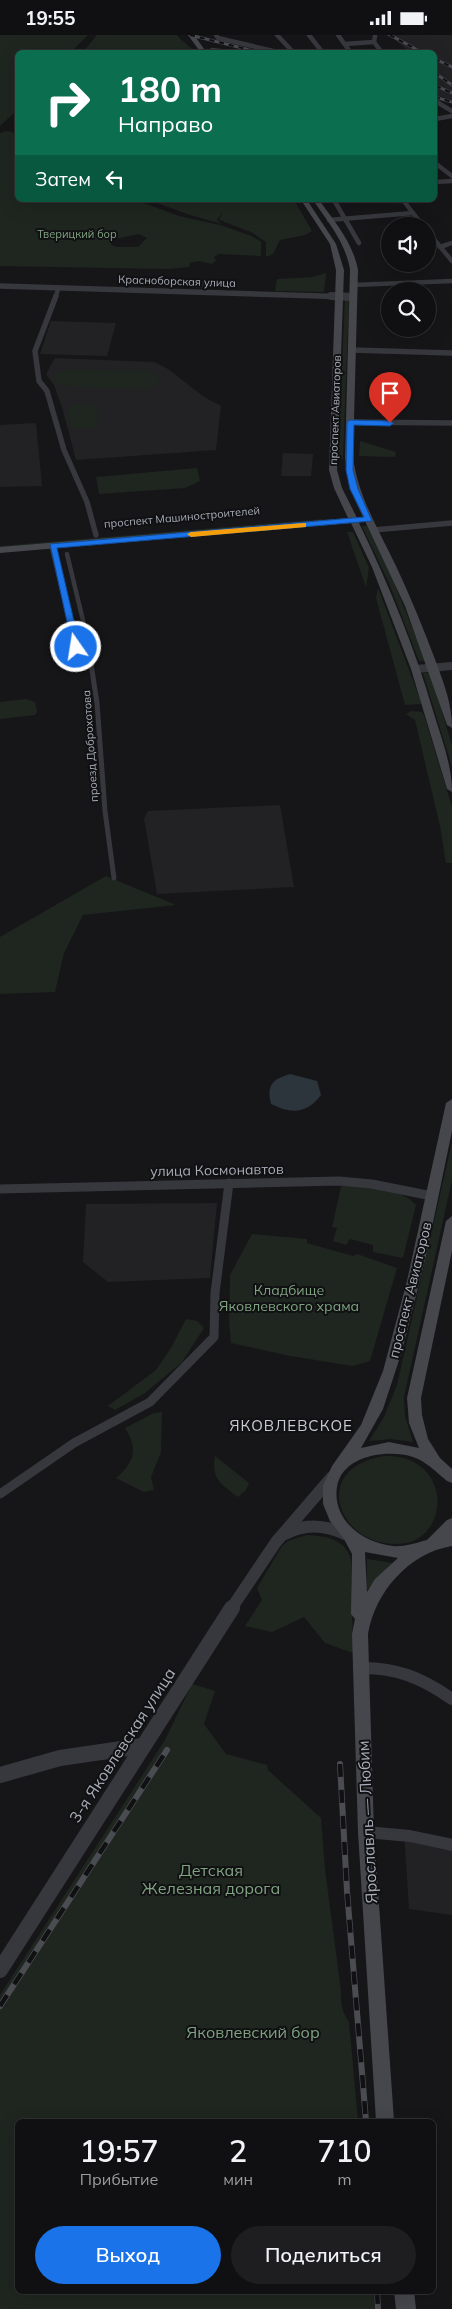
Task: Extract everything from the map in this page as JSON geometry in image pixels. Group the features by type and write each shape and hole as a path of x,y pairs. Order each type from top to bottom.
{"main road":[{"path":"191,35 202,50"},
{"path":"208,44 212,50"},
{"name":"проспект Авиаторов","path":"305,202 333,244 340,270 333,470 338,489 376,567 416,669 452,789"},
{"name":"проспект Авиаторов","path":"317,202 352,257 354,271 350,422 350,470 354,489 393,568 434,667 452,725"},
{"name":"проспект Машиностроителей","path":"0,543 367,516"},
{"name":"проспект Машиностроителей","path":"0,550 352,517"},
{"name":"проспект Авиаторов","path":"349,1536 336,1523 329,1507 329,1490 339,1469 359,1441 384,1393 415,1275 452,1103"},
{"name":"проспект Авиаторов","path":"447,1474 422,1441 414,1415 414,1398 452,1221"},
{"path":"339,1469 360,1454 392,1448 414,1452 447,1474"},
{"path":"426,1546 447,1531 452,1524"},
{"path":"349,1536 368,1547 392,1552 452,1539"},
{"path":"349,1536 359,1554 360,1634"},
{"name":"Ярославль — Любим","path":"385,2119 366,1832 359,1668 360,1634 364,1611 378,1586 403,1561 426,1546"},
{"path":"404,2294 406,2309"}],"street":[{"path":"277,35 291,50"},
{"path":"309,35 321,50"},
{"path":"338,35 349,50"},
{"path":"375,35 374,42 380,50"},
{"path":"217,36 271,50"},
{"path":"345,44 374,42"},
{"path":"437,102 452,111"},
{"path":"437,119 452,116"},
{"path":"437,165 452,176"},
{"path":"437,182 452,181"},
{"path":"335,202 359,243"},
{"path":"405,202 416,217"},
{"path":"330,220 413,213"},
{"path":"436,242 452,261"},
{"path":"440,247 452,243"},
{"path":"340,270 354,271"},
{"path":"353,285 452,281"},
{"name":"Красноборская улица","path":"0,286 353,297"},
{"path":"59,287 35,351 39,381 48,391 64,450 87,502 96,535"},
{"path":"351,350 452,353"},
{"path":"350,422 452,423"},
{"path":"374,530 452,523"},
{"path":"52,546 76,647"},
{"name":"проезд Доброхотова","path":"67,554 90,647 98,703 96,712 105,811 114,878"},
{"path":"416,669 452,666"},
{"name":"улица Космонавтов","path":"0,1189 350,1182 432,1196"},
{"path":"0,1494 74,1443 150,1403 214,1337 215,1293 229,1183"},
{"name":"3-я Яковлевская улица","path":"0,1970 142,1746 276,1542 339,1469"},
{"name":"3-я Яковлевская улица","path":"276,1542 289,1531 307,1526 331,1529 349,1536"},
{"path":"359,1668 380,1667 398,1669 427,1683 452,1699"},
{"path":"0,1775 60,1758 142,1746"},
{"path":"366,1832 410,1836 452,1845"}],"shaded area":[{"path":"385,35 452,35 452,100 437,96 437,50 408,50"},
{"path":"51,321 116,323 107,356 40,354"},
{"path":"55,358 154,362 168,369 204,397 221,406 216,450 76,460 62,407 54,385 46,374"},
{"path":"36,423 42,486 0,487 0,425"},
{"path":"283,453 313,454 311,476 281,476"},
{"path":"280,805 294,887 157,894 144,818 148,811"},
{"path":"290,1074 317,1081 321,1095 310,1106 292,1111 271,1104 270,1087 279,1078"},
{"path":"217,1203 210,1278 108,1282 83,1262 86,1204"},
{"path":"404,1832 452,1840 452,1915 409,1909"}],"green space":[{"path":"0,35 88,35 73,50 15,50 15,112 0,126"},
{"path":"97,35 177,35 193,50 85,50"},
{"name":"Тверицкий бор","path":"6,131 15,134 15,202 141,202 179,216 220,225 252,236 261,242 261,256 219,254 214,257 216,261 212,264 198,261 190,263 189,267 167,269 0,266 0,133","holes":["139,234 147,238 138,247 117,247 111,245 111,240"]},
{"path":"154,202 295,202 312,231 305,235 280,240 273,254 266,257 266,242 251,232 219,220 223,212 217,220 222,224"},
{"path":"326,273 324,292 275,291 277,279 313,277"},
{"path":"190,279 227,280 226,287 192,288 185,285"},
{"path":"345,298 349,298 343,460 338,459"},
{"path":"64,370 147,371 157,375 160,380 156,385 145,389 72,387 60,385 54,380 55,375"},
{"path":"78,404 89,404 97,407 98,426 96,428 71,429 68,408"},
{"path":"360,441 396,452 395,457 359,456"},
{"path":"197,468 200,481 185,488 99,494 96,477"},
{"path":"324,520 0,548 0,546"},
{"path":"362,526 367,526 394,583 426,661 419,661 389,583"},
{"path":"347,532 353,532 369,568 366,587"},
{"path":"378,588 422,704 405,705 376,598"},
{"path":"423,673 430,673 452,745 452,767"},
{"path":"26,699 35,702 37,712 35,715 0,719 0,702"},
{"path":"412,711 422,712 424,715 452,807 452,863 446,863 440,826 415,720 406,714"},
{"path":"106,876 176,905 83,915 64,953 55,992 0,994 0,937"},
{"path":"452,1142 452,1180 404,1397 405,1416 413,1442 391,1439 369,1441 384,1417 397,1385"},
{"path":"346,1184 373,1187 393,1192 402,1195 416,1205 403,1258 373,1252 373,1245 350,1239 346,1245 333,1241 337,1228 332,1227 341,1187"},
{"name":"Кладбище Яковлевского храма","path":"252,1234 307,1239 307,1243 353,1256 357,1254 397,1268 370,1361 353,1366 290,1356 231,1343 229,1323 230,1275"},
{"path":"186,1319 197,1321 204,1328 182,1362 145,1393 115,1410 108,1406 156,1370 171,1348"},
{"path":"162,1412 161,1452 151,1477 154,1490 144,1492 116,1478 131,1461 132,1442 125,1428 154,1413"},
{"path":"215,1456 249,1483 246,1490 238,1497 222,1484 216,1476"},
{"path":"384,1456 405,1458 421,1466 431,1478 437,1492 437,1507 433,1522 424,1534 411,1542 387,1543 367,1537 351,1525 342,1510 339,1493 344,1477 359,1464"},
{"path":"307,1535 321,1536 340,1543 345,1547 351,1560 353,1653 325,1643 304,1617 272,1632 245,1626 262,1600 257,1588 282,1546 288,1541"},
{"path":"367,1559 393,1563 367,1590"},
{"name":"Детская Железная дорога","path":"192,1684 215,1691 204,1724 226,1754 267,1765 268,1770 321,1818 325,1869 341,2003 344,2014 349,2022 358,2119 15,2119 15,2294 373,2294 375,2309 0,2309 0,1995 165,1740"}],"railway":[{"path":"190,35 250,50"},
{"path":"390,35 418,50"},
{"path":"437,60 452,67"},
{"path":"437,74 452,85"},
{"path":"437,86 452,93"},
{"path":"437,98 452,102"},
{"path":"0,2006 167,1750"},
{"path":"340,1764 347,1891 366,2119"},
{"path":"377,2294 378,2309"}],"slow traffic":[{"path":"191,534 304,525"}],"district":[{"name":"ЯКОВЛЕВСКОЕ","path":"291,1425"}],"route":[{"path":"76,647 52,546 369,519 351,479 349,457 350,422 390,423"}],"park label":[{"name":"Яковлевский бор","path":"253,2032"}]}
